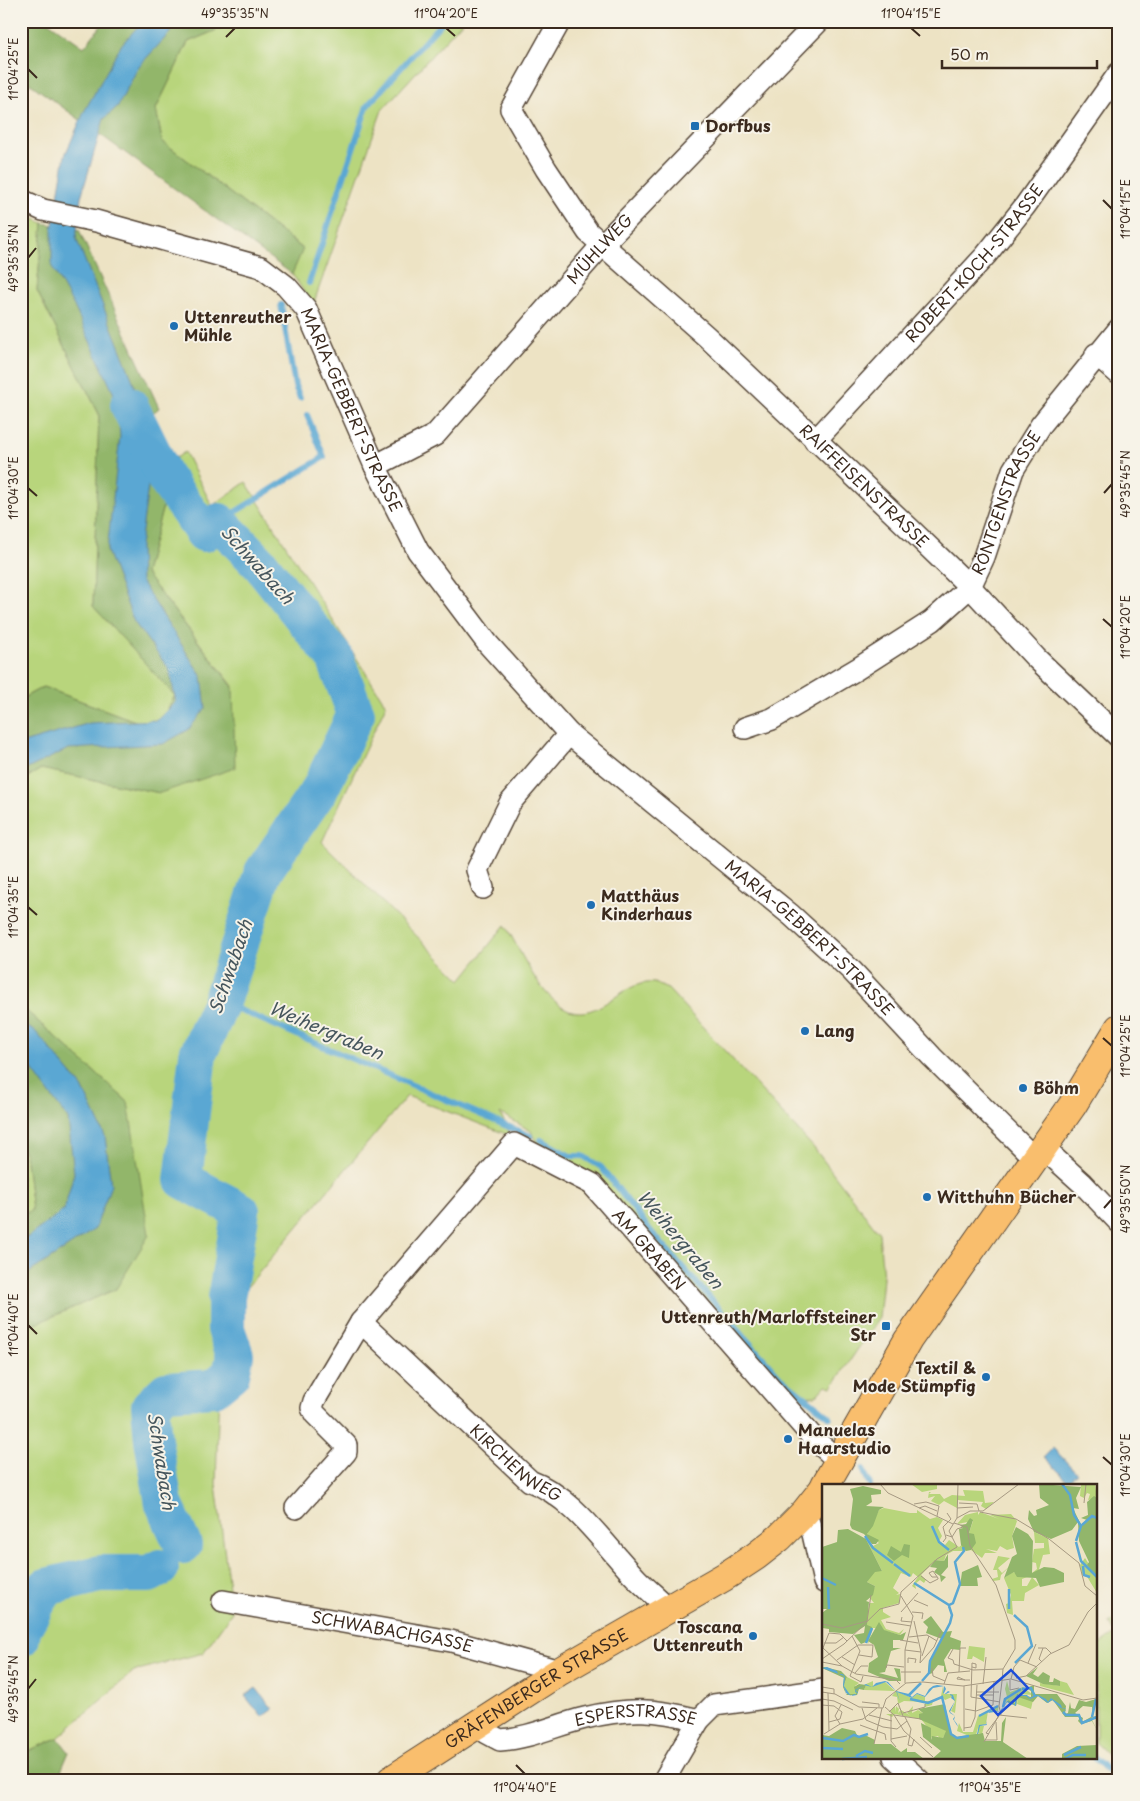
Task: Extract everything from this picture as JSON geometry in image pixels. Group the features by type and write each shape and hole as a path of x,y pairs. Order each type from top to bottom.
{"main road":[{"name":"GRÄFENBERGER STRASSE","path":"826,1484 908,1340 1072,1106 1119,1028"},
{"name":"GRÄFENBERGER STRASSE","path":"391,1780 560,1671 724,1577 756,1556 780,1538 805,1512 822,1490"}],"street":[{"name":"RAIFFEISENSTRASSE","path":"560,21 511,109 583,224 706,336 815,442 970,587 1036,658 1119,737"},
{"name":"MÜHLWEG","path":"375,466 436,435 603,244 818,21"},
{"name":"ROBERT-KOCH-STRASSE","path":"815,442 986,255 1025,206 1119,73"},
{"name":"MARIA-GEBBERT-STRASSE","path":"21,200 43,210 96,221 261,267 286,286 306,309 375,466 418,551 488,644 569,734 792,914 857,977 932,1057 1038,1153 1077,1179 1119,1222"},
{"name":"RÖNTGENSTRASSE","path":"745,728 772,719 864,665 932,621 970,587 984,557 1013,470 1041,425 1096,354 1119,329"},
{"path":"1096,354 1119,374"},
{"path":"483,888 477,870 510,802 569,734"},
{"name":"AM GRABEN","path":"361,1322 514,1144 592,1184 810,1435 840,1462"},
{"path":"296,1508 346,1452 346,1445 315,1414 312,1408 314,1401 361,1322"},
{"name":"KIRCHENWEG","path":"361,1322 530,1481 545,1487 594,1529 636,1578 668,1608"},
{"path":"805,1512 813,1534 822,1573"},
{"name":"SCHWABACHGASSE","path":"223,1601 451,1641 560,1671"},
{"name":"ESPERSTRASSE","path":"479,1724 488,1733 500,1740 542,1732 584,1718 621,1711 657,1710 699,1720 714,1705 722,1703 822,1690"},
{"path":"664,1780 699,1720"},
{"path":"895,1758 919,1780"}],"green space":[{"path":"21,21 47,21 84,47 105,21 238,21 188,42 156,109 162,141 303,249 292,274 21,77"},
{"path":"238,21 463,21 382,110 313,305 292,274 302,248 162,141 156,109 188,42"},
{"path":"21,213 43,223 37,291 99,414 93,606 175,695 157,729 43,687 21,699"},
{"path":"43,223 79,230 159,408 150,415 176,458 145,573 233,687 235,768 160,793 41,769 21,781 21,699 43,687 157,729 175,696 93,606 99,414 37,291"},
{"path":"185,452 212,506 246,482 386,705 322,842 461,980 505,925 541,986 556,1002 570,1010 582,1012 594,1009 641,984 654,983 668,989 814,1148 879,1233 883,1278 879,1318 832,1387 826,1385 816,1396 792,1397 776,1383 704,1301 539,1149 531,1131 500,1113 511,1136 407,1096 221,1318 216,1484 232,1612 203,1653 134,1671 58,1738 21,1754 21,1330 116,1289 128,1102 21,1006 21,781 41,769 160,793 233,686 145,573 176,458"},
{"path":"21,1006 128,1102 149,1235 116,1289 21,1330 21,1215 32,1210 25,1153 21,1148"},
{"path":"21,1148 25,1153 32,1210 21,1215"},
{"path":"1119,1619 1119,1765 1098,1745 1098,1646 1115,1634 1110,1623"},
{"path":"58,1738 69,1752 57,1780 21,1780 21,1754"}],"water":[{"path":"143,21 181,21 139,66 118,106 104,119 81,197 76,238 133,381 145,430 150,472 140,546 141,581 202,677 206,708 188,730 163,744 68,749 21,772 21,745 23,743 90,723 157,720 176,702 169,669 134,622 107,551 120,436 117,401 74,306 52,267 52,231 65,155 85,110 122,44"},
{"path":"21,1024 35,1031 82,1087 105,1136 111,1185 95,1229 21,1278 21,1242 64,1210 74,1173 68,1119 25,1060 21,1058"},
{"path":"1053,1448 1077,1473 1068,1481 1044,1457"},
{"path":"256,1688 273,1709 262,1717 245,1696"}],"waterway":[{"path":"309,283 367,106 443,21"},
{"path":"281,305 295,386 300,398"},
{"name":"Schwabach","path":"129,405 164,476 204,533 219,522 261,565 335,658 356,714 320,789 263,872 221,1002 198,1054 183,1180 241,1211 226,1298 226,1329 235,1355 231,1374 214,1388 166,1391 150,1406 153,1440 164,1504 183,1545"},
{"path":"219,522 324,457 307,415"},
{"name":"Weihergraben","path":"221,1002 530,1136"},
{"name":"Weihergraben","path":"541,1140 570,1156 583,1156 601,1167 654,1235 780,1377 830,1417"},
{"name":"Weihergraben","path":"863,1469 870,1484"},
{"name":"Schwabach","path":"21,1638 22,1629 46,1587 100,1574 149,1574 160,1568"},
{"name":"Weihergraben","path":"1095,1758 1117,1780"}],"place":[{"name":"Dorfbus","path":"695,126"},
{"name":"Uttenreuther Mühle","path":"174,326"},
{"name":"Matthäus Kinderhaus","path":"591,905"},
{"name":"Lang","path":"805,1031"},
{"name":"Böhm","path":"1023,1088"},
{"name":"Witthuhn Bücher","path":"927,1197"},
{"name":"Uttenreuth/Marloffsteiner Str","path":"886,1326"},
{"name":"Textil & Mode Stümpfig","path":"986,1377"},
{"name":"Manuelas Haarstudio","path":"788,1439"},
{"name":"Toscana Uttenreuth","path":"753,1636"}]}
